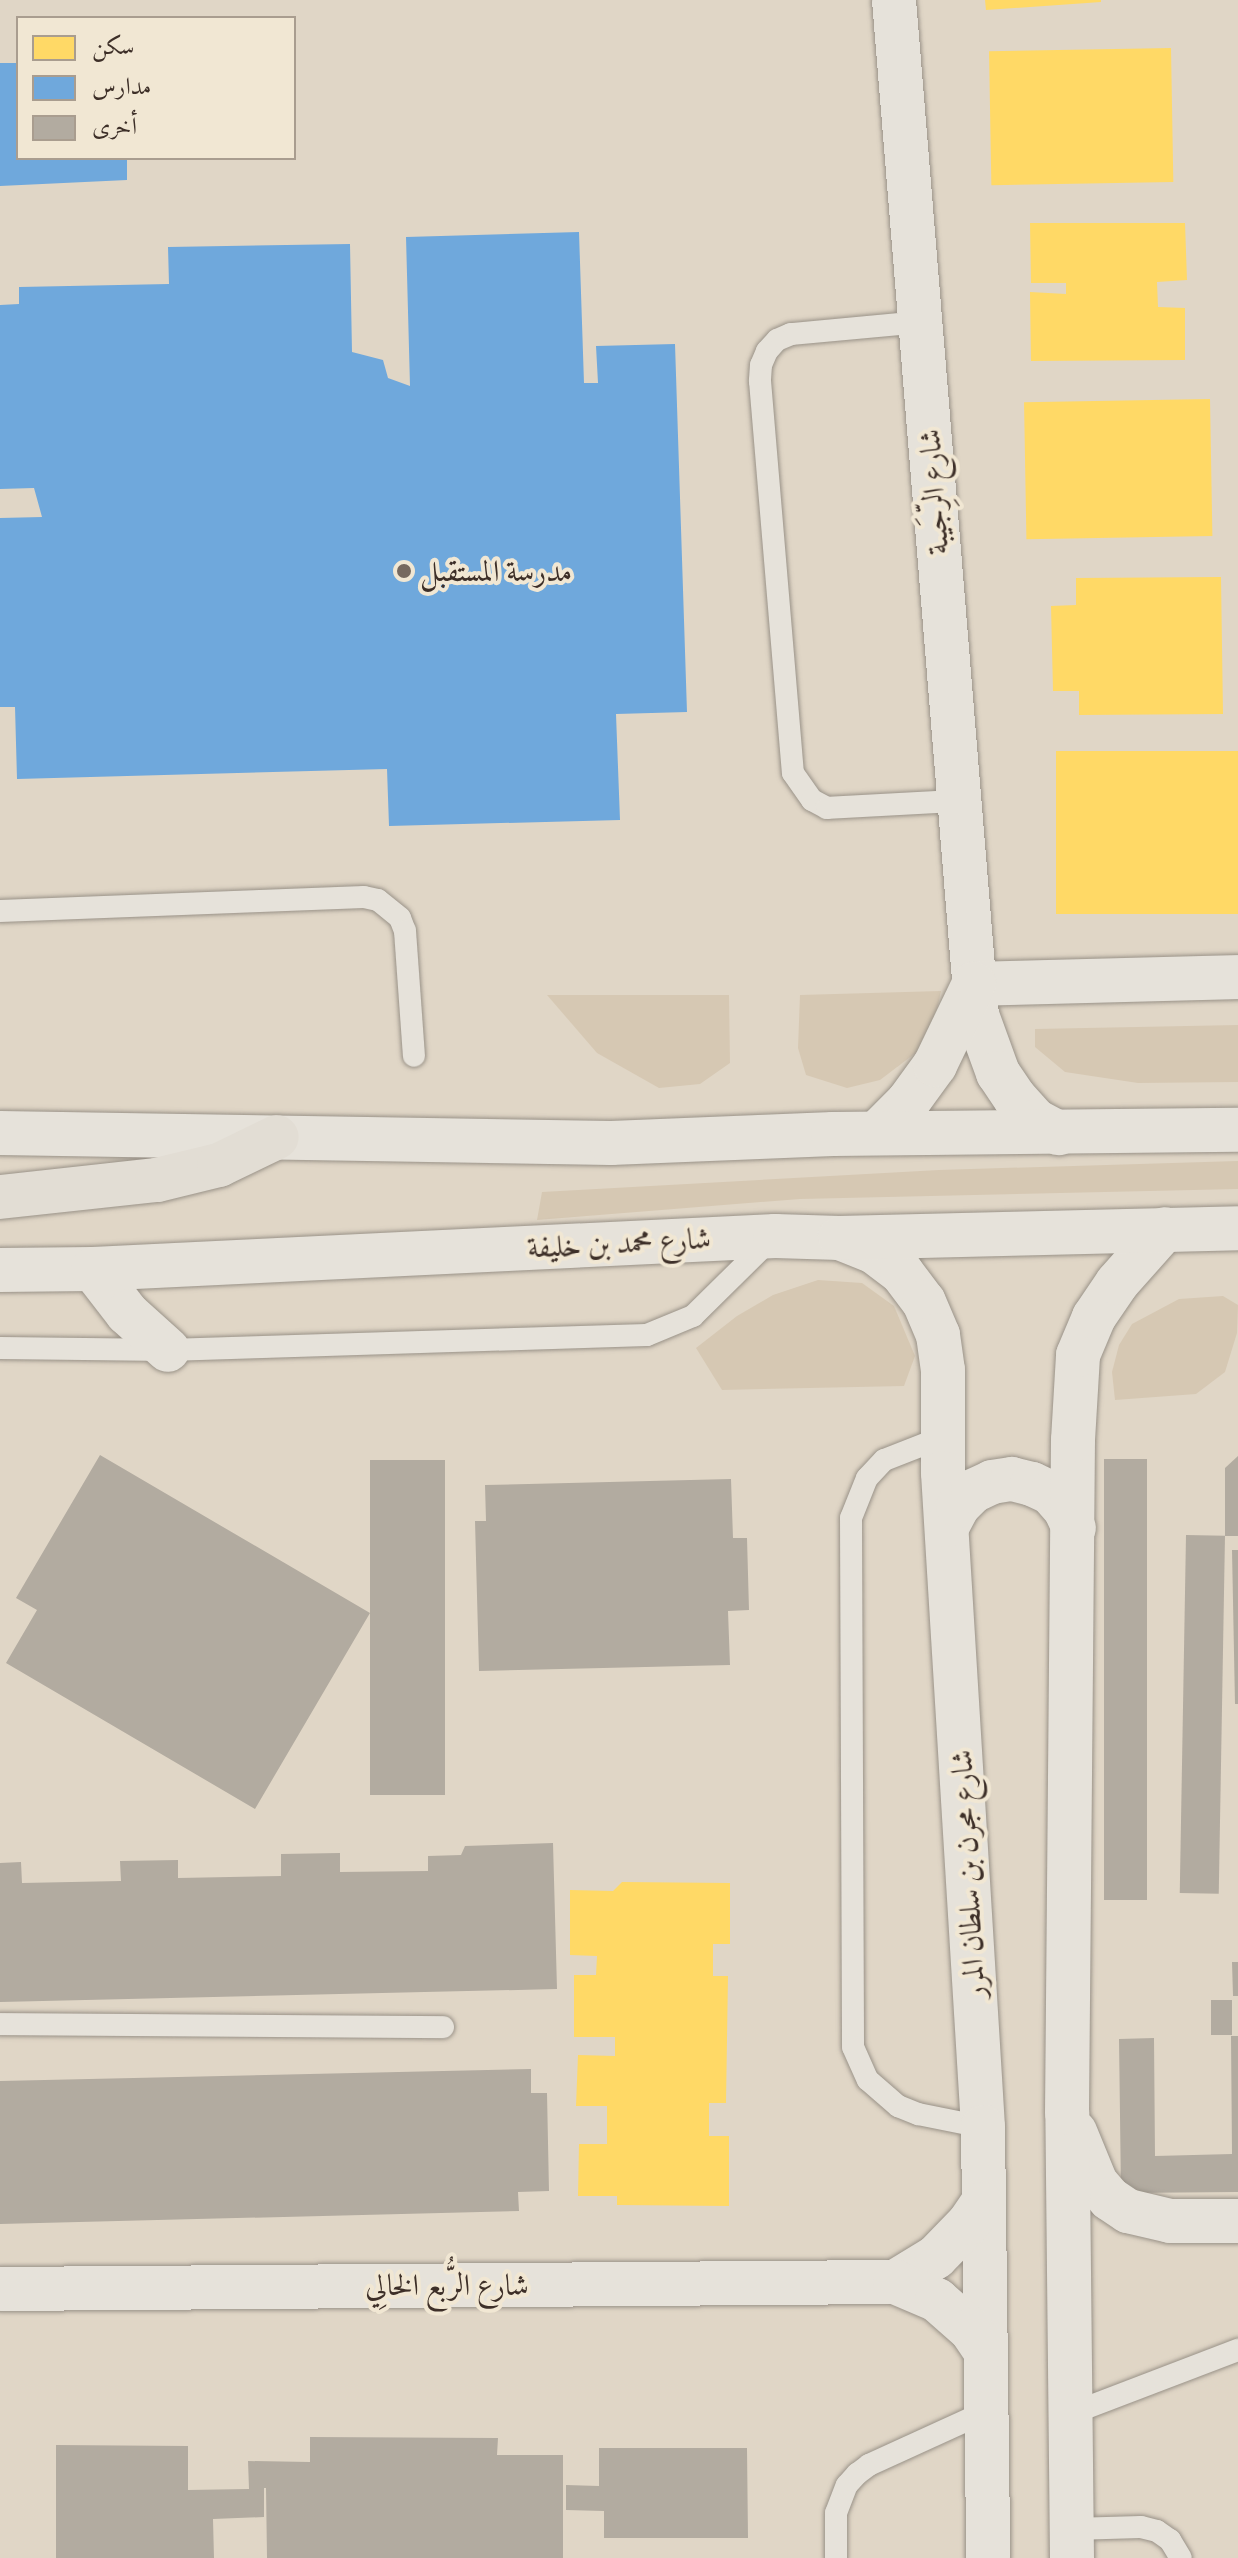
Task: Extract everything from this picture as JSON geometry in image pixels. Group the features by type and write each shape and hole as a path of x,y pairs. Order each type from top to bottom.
{"main road":[{"path":"0,1197 157,1180 219,1165 277,1137"}],"street":[{"name":"شارع الرِّجَيبة","path":"894,0 974,984 985,1044 998,1073 1036,1121 1059,1133"},
{"path":"877,1133 908,1102 935,1065 974,984 1238,977"},
{"path":"0,1133 611,1143 877,1133 1238,1130"},
{"name":"شارع محمد بن خليفة","path":"0,1270 93,1269 775,1236 840,1238 1238,1228"},
{"path":"1072,2544 1067,2113 1078,1355 1094,1317 1117,1283 1165,1229"},
{"name":"شارع مجرن بن سلطان المرر","path":"840,1238 873,1251 902,1273 924,1302 938,1335 943,1370 943,1437 983,2127 988,2558"},
{"path":"93,1269 127,1313 168,1350"},
{"path":"948,1525 958,1506 973,1491 992,1482 1012,1479 1051,1493 1065,1509 1074,1528"},
{"path":"1067,2113 1096,2183 1128,2211 1170,2221 1238,2221"},
{"path":"895,2282 945,2249 982,2204"},
{"name":"شارع الرُّبع الخالِي","path":"0,2289 895,2282 937,2300 971,2330 984,2349"}],"lane":[{"path":"921,322 791,334 777,340 767,351 761,365 760,381 793,773 812,800 827,808 958,801"},
{"path":"0,911 364,897 378,900 391,907 405,931 414,1056"},
{"path":"0,1348 168,1350 647,1335 693,1316 775,1236"},
{"path":"943,1437 884,1460 867,1478 855,1501 851,1518 853,2047 868,2080 898,2106 918,2114 983,2127"},
{"path":"0,2024 443,2027"},
{"path":"1070,2414 1238,2350"},
{"path":"836,2558 836,2513 847,2485 857,2474 869,2465 985,2412"},
{"path":"1072,2544 1141,2527 1157,2531 1170,2540 1181,2558"}],"shaded area":[{"path":"941,991 930,1042 880,1080 847,1088 806,1075 798,1048 800,995"},
{"path":"547,995 729,995 730,1063 700,1084 659,1088 597,1053"},
{"path":"1238,1025 1238,1082 1138,1083 1065,1072 1035,1047 1035,1029"},
{"path":"1238,1161 1238,1189 800,1199 537,1220 542,1192 939,1170"},
{"path":"818,1280 862,1283 894,1306 915,1356 904,1386 722,1390 696,1348 737,1316 773,1295"},
{"path":"1223,1296 1238,1305 1237,1333 1225,1372 1196,1394 1115,1400 1112,1372 1119,1345 1132,1324 1179,1299"}],"building: سكن":[{"path":"985,0 1101,0 1101,2 986,10"},
{"path":"1171,48 1173,182 991,185 989,51"},
{"path":"1030,223 1185,223 1187,280 1157,282 1158,307 1185,308 1185,360 1031,361 1030,292 1066,294 1066,283 1031,283"},
{"path":"1210,399 1212,536 1026,539 1024,402"},
{"path":"1221,577 1223,714 1079,715 1079,691 1053,691 1051,606 1076,605 1076,578"},
{"path":"1056,751 1238,751 1238,914 1056,914"},
{"path":"622,1882 730,1883 730,1944 713,1944 713,1976 728,1976 726,2103 709,2103 709,2136 729,2136 729,2206 617,2205 617,2196 578,2196 579,2144 607,2144 607,2106 576,2106 578,2055 615,2056 615,2037 574,2037 574,1975 596,1975 597,1956 570,1955 570,1890 613,1891"}],"building: مدارس":[{"path":"0,63 16,63 16,160 127,160 127,180 0,186"},
{"path":"579,232 584,383 598,383 596,346 675,344 687,712 616,714 620,820 389,826 387,769 17,779 15,707 0,707 0,518 42,517 34,488 0,489 0,305 19,304 19,287 169,284 168,247 350,244 352,352 383,360 388,378 410,386 406,237"}],"building: أخرى":[{"path":"100,1455 370,1613 255,1809 6,1663 37,1610 16,1598"},
{"path":"1238,1456 1238,1536 1225,1536 1225,1468"},
{"path":"1104,1459 1147,1459 1147,1900 1104,1900"},
{"path":"370,1460 445,1460 445,1795 370,1795"},
{"path":"731,1479 733,1538 747,1538 749,1610 728,1611 730,1665 479,1671 475,1521 486,1521 485,1485"},
{"path":"1186,1535 1225,1536 1219,1894 1180,1893"},
{"path":"1232,1550 1238,1550 1238,1704 1235,1704"},
{"path":"553,1843 557,1989 0,2002 0,1863 21,1862 22,1883 121,1881 120,1861 178,1860 178,1878 281,1876 281,1854 340,1853 340,1872 428,1871 428,1856 461,1855 465,1846"},
{"path":"1232,1962 1238,1962 1238,1996 1233,1996"},
{"path":"1211,2000 1232,2000 1232,2035 1211,2035"},
{"path":"1231,2036 1238,2036 1238,2192 1121,2193 1119,2039 1154,2038 1155,2156 1232,2154"},
{"path":"531,2069 531,2093 547,2093 549,2191 518,2192 519,2211 0,2224 0,2081"},
{"path":"310,2437 498,2438 497,2455 563,2455 563,2558 267,2558 264,2488 264,2517 213,2519 214,2558 56,2558 56,2445 188,2446 188,2490 249,2489 248,2461 310,2462"},
{"path":"599,2448 747,2448 748,2538 604,2538 604,2511 566,2510 566,2485 599,2486"}],"place":[{"name":"مدرسة المستقبل","path":"404,571"}]}
